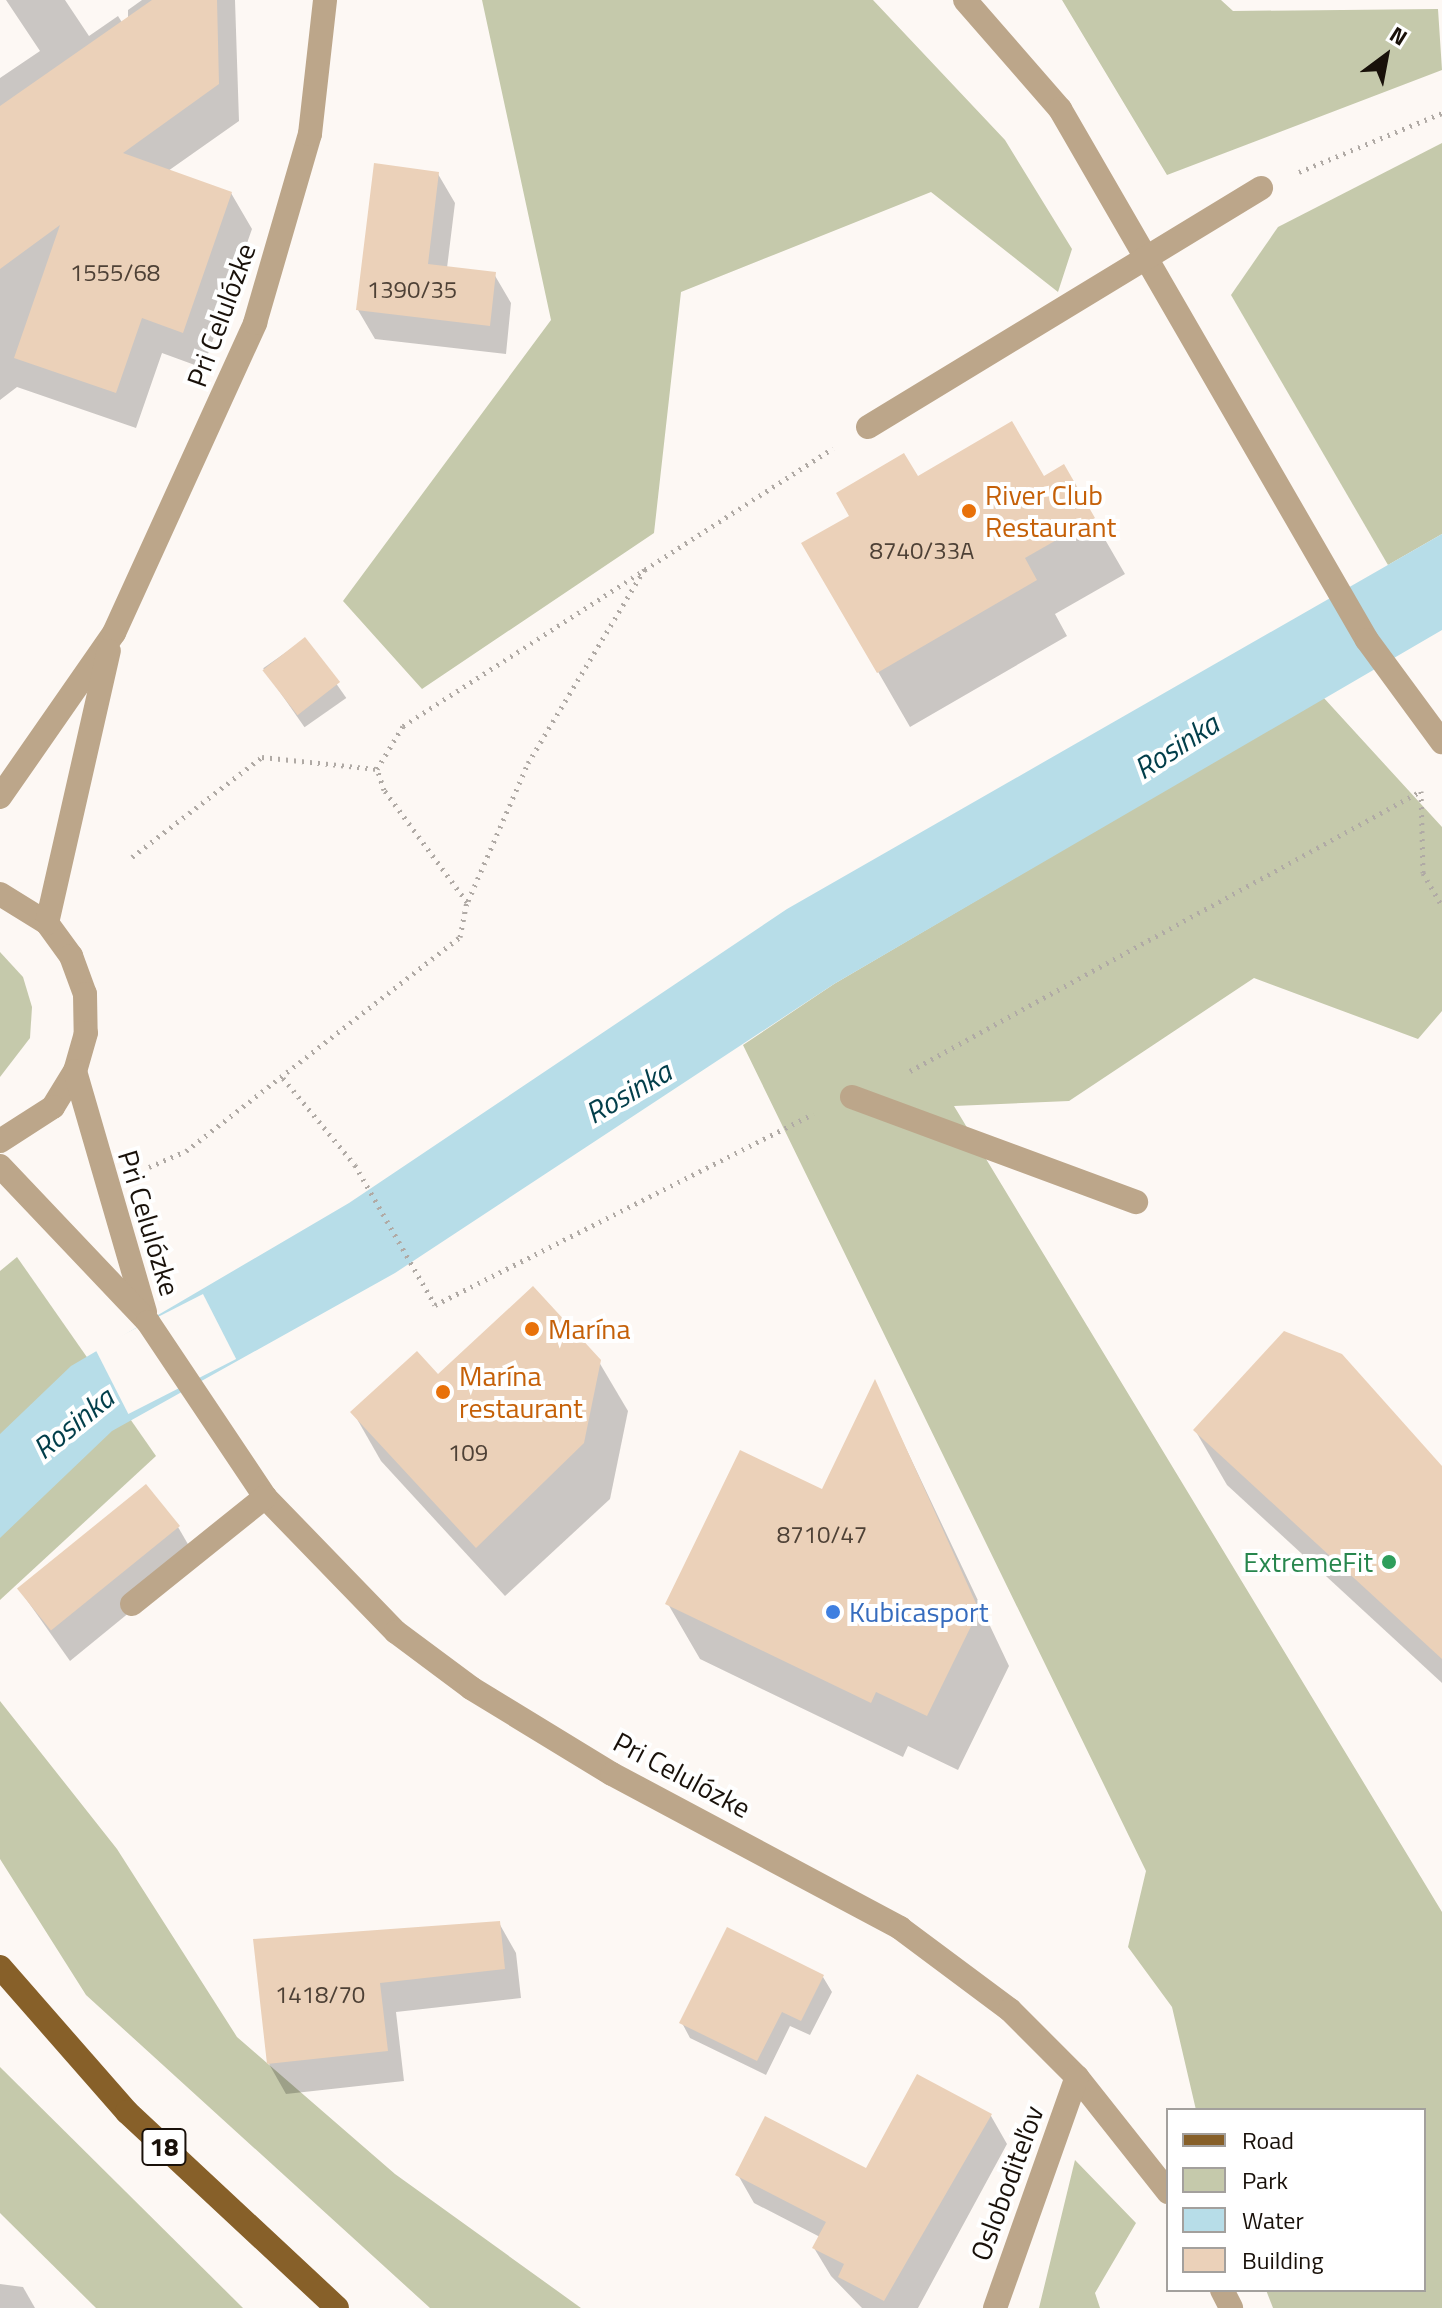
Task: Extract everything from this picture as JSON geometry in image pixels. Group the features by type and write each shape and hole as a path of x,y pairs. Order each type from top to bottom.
{"main road":[{"name":"18","path":"2,1970 127,2112 337,2308"}],"street":[{"name":"Pri Celulózke","path":"0,797 114,633 255,323 310,134 325,0"},
{"path":"965,0 1060,109 1150,256 1367,640 1442,742"},
{"path":"868,427 1261,188"},
{"name":"Pri Celulózke","path":"47,923 114,633"},
{"path":"0,894 47,923 71,956 85,994 86,1033 75,1071 53,1107 0,1141"},
{"name":"Pri Celulózke","path":"75,1071 148,1322"},
{"path":"852,1097 1136,1202"},
{"name":"Pri Celulózke","path":"0,1166 148,1322 187,1388 265,1497 336,1576 471,1688 612,1774 900,1928 1010,2010 1077,2077 1166,2189"},
{"path":"132,1604 265,1497"},
{"name":"Osloboditeľov","path":"995,2308 1077,2077"}],"path":[{"path":"1261,188 1442,113"},
{"path":"467,902 384,790 377,769 403,726 649,561 868,427"},
{"path":"143,1169 186,1151 460,937 467,902 528,763 649,561"},
{"path":"132,857 262,757 377,769"},
{"path":"283,1078 355,1165 435,1305 709,1161 852,1097 1304,860 1421,791 1423,873 1442,906"}],"green space":[{"path":"482,0 873,0 1005,140 1072,249 1058,292 931,192 681,292 654,533 422,689 343,601 551,320"},
{"path":"1062,0 1221,0 1233,11 1438,9 1442,70 1167,175"},
{"path":"1442,143 1442,534 1388,565 1231,295 1278,227"},
{"path":"1323,697 1442,827 1442,1011 1418,1039 1254,978 1069,1101 954,1106 1442,1912 1442,2308 1273,2308 1267,2292 1426,2292 1426,2108 1196,2108 1172,2007 1128,1947 1146,1871 743,1045 834,984"},
{"path":"0,952 23,977 32,1007 30,1038 0,1077"},
{"path":"17,1257 156,1456 0,1600 0,1271"},
{"path":"0,1701 117,1849 237,2037 395,2174 581,2308 430,2308 86,1995 0,1859"},
{"path":"0,2067 243,2308 96,2308 0,2213"},
{"path":"1075,2160 1136,2223 1095,2293 1100,2308 1039,2308"}],"water":[{"name":"Rosinka","path":"1442,534 1442,630 834,984 395,1273 112,1431 0,1538 0,1434 71,1366 349,1203 787,909"}],"pier":[{"path":"203,1294 236,1359 128,1414 95,1349"}],"building":[{"path":"152,0 217,0 219,84 123,153 232,192 183,333 142,318 116,393 14,358 60,225 0,269 0,106"},
{"path":"374,163 439,172 428,264 496,272 490,326 356,310"},
{"path":"1012,421 1044,476 1064,464 1095,518 1025,558 1037,580 877,673 801,543 849,516 836,493 904,453 918,476"},
{"path":"305,637 340,682 298,715 262,670"},
{"path":"533,1286 601,1360 584,1443 476,1548 350,1412 417,1351 438,1374"},
{"name":"ExtremeFit","path":"1284,1331 1342,1354 1442,1466 1442,1659 1193,1430"},
{"path":"875,1379 979,1610 927,1716 876,1692 871,1703 665,1604 740,1450 822,1489"},
{"path":"146,1484 180,1526 51,1630 17,1588"},
{"path":"500,1921 505,1969 380,1983 388,2051 267,2064 253,1939"},
{"path":"727,1927 824,1975 801,2021 782,2012 757,2061 679,2023"},
{"path":"917,2074 992,2114 884,2301 838,2277 844,2264 812,2248 826,2222 735,2175 765,2116 866,2168"}],"place":[{"name":"River Club Restaurant","path":"969,511"},
{"name":"Marína","path":"532,1329"},
{"name":"Marína restaurant","path":"443,1392"},
{"name":"ExtremeFit","path":"1389,1562"},
{"name":"Kubicasport","path":"833,1612"}]}
